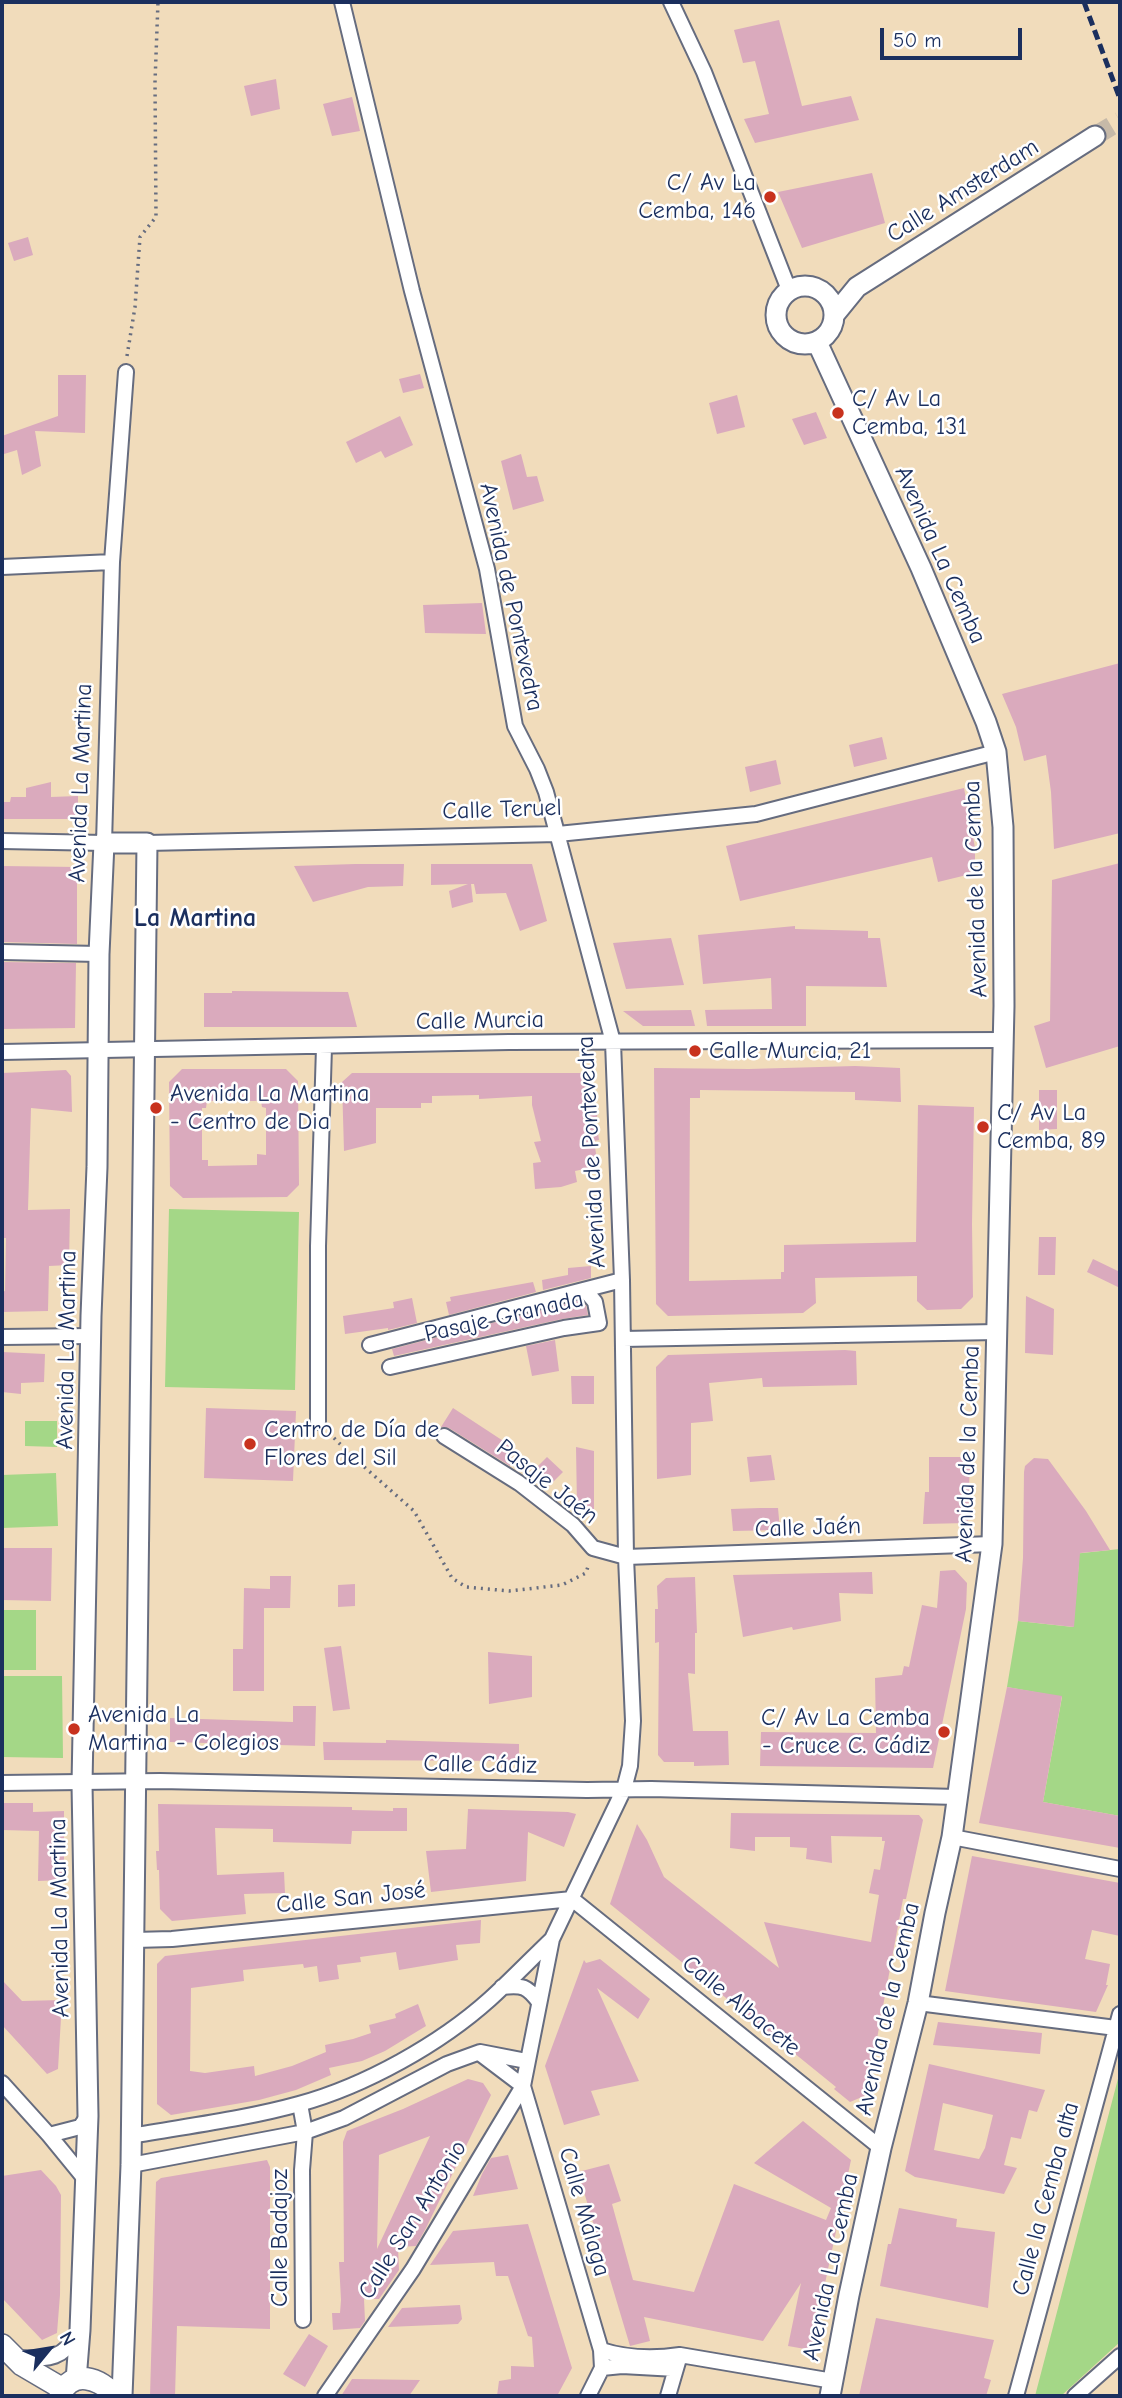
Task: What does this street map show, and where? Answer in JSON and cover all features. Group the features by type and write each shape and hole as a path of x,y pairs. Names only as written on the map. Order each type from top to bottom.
{"main road":[{"path":"8,2352 66,2388 92,2379 105,2385 116,2396"}],"street":[{"name":"Avenida de Pontevedra","path":"342,2 412,290 487,569 515,726 537,769 558,834 613,1042 622,1280 626,1557 633,1721 630,1766 624,1789 552,1939 527,2062"},
{"path":"671,2 704,72 789,289"},
{"name":"Calle Amsterdam","path":"835,314 857,288 1095,136"},
{"path":"819,289 831,300 835,314 832,327 826,336 817,342 804,345 792,342 782,334 776,322 776,308 780,298 789,289 809,285 819,289 857,288"},
{"name":"Avenida La Cemba","path":"817,342 920,568 986,722 996,752"},
{"name":"Avenida La Martina","path":"66,2388 80,2330 88,2116 82,1784 97,1167 99,954 113,562 126,372"},
{"path":"2,567 113,562"},
{"name":"Calle Teruel","path":"2,841 147,843 558,834 757,814 996,752"},
{"name":"Avenida de la Cemba","path":"881,2148 918,2003 934,1913 952,1837 992,1544 1002,1041 1003,827 996,752"},
{"path":"122,2396 131,2165 147,843"},
{"path":"2,952 99,954"},
{"name":"Calle Murcia","path":"2,1052 613,1042 1002,1041"},
{"path":"318,1422 318,1246 324,1046"},
{"path":"370,1345 622,1280"},
{"name":"Pasaje Granada","path":"390,1367 598,1322 595,1302 585,1290"},
{"path":"623,1339 997,1332"},
{"path":"2,1337 91,1336"},
{"name":"Pasaje Jaén","path":"444,1436 519,1483 573,1525 593,1548 626,1557"},
{"name":"Calle Jaén","path":"626,1557 992,1544"},
{"name":"Calle Cádiz","path":"2,1783 135,1782 624,1789 957,1797"},
{"path":"952,1837 1120,1868"},
{"name":"Calle San José","path":"134,1940 172,1939 572,1899"},
{"name":"Calle Albacete","path":"572,1899 881,2148"},
{"name":"Avenida de Pontevedra","path":"131,2136 300,2104 383,2070 433,2042 489,2000 552,1939"},
{"path":"502,1987 520,1985 530,1990 540,2003"},
{"path":"918,2003 1118,2021"},
{"name":"Calle la Cemba alta","path":"1016,2396 1118,2021"},
{"path":"131,2165 305,2132 344,2118 447,2064 480,2052 527,2062"},
{"path":"480,2052 523,2086"},
{"name":"Calle San Antonio","path":"325,2396 413,2269 523,2086 527,2062"},
{"path":"2,2083 85,2179"},
{"name":"Calle Málaga","path":"523,2086 601,2350 602,2368 588,2396"},
{"path":"300,2104 305,2132"},
{"path":"49,2135 80,2127 88,2116"},
{"name":"Calle Badajoz","path":"303,2320 305,2132"},
{"name":"Calle Badajoz","path":"282,2138 294,2144 303,2155"},
{"name":"Avenida La Cemba","path":"831,2388 881,2148"},
{"path":"8,2352 45,2359 60,2355 70,2347 80,2330"},
{"path":"601,2350 619,2356 665,2357 678,2362 831,2388"},
{"path":"1075,2396 1120,2356"},
{"path":"602,2368 678,2362"},
{"path":"667,2396 678,2362"}],"path":[{"path":"126,372 135,307 140,237 156,217 155,82 158,2"},
{"path":"318,1422 414,1511 452,1578 466,1587 509,1591 562,1585 586,1573 593,1548"}],"green space":[{"path":"169,1209 299,1212 295,1390 165,1387"},
{"path":"25,1421 57,1421 57,1447 25,1446"},
{"path":"56,1473 58,1526 2,1528 2,1475"},
{"path":"1120,1549 1120,1816 1043,1802 1062,1697 1007,1687 1018,1621 1073,1627 1079,1562 1073,1554"},
{"path":"2,1610 36,1610 36,1670 2,1670"},
{"path":"2,1676 62,1676 63,1758 2,1757"},
{"path":"1120,2071 1120,2342 1061,2396 1035,2396"}],"building":[{"path":"779,20 802,106 851,96 859,120 755,143 744,119 769,114 755,61 743,63 734,30"},
{"path":"276,79 280,109 251,116 244,86"},
{"path":"352,97 360,131 332,136 323,104"},
{"path":"872,173 885,223 802,248 778,192"},
{"path":"28,237 33,255 14,261 8,243"},
{"path":"420,374 424,388 403,393 399,379"},
{"path":"58,375 86,375 85,433 35,431 41,466 22,475 17,450 4,454 2,436 58,416"},
{"path":"737,395 745,427 717,434 709,403"},
{"path":"816,412 827,438 804,445 792,419"},
{"path":"400,416 413,445 385,458 381,451 356,463 346,442"},
{"path":"521,454 527,477 537,476 544,501 513,510 501,461"},
{"path":"482,603 486,634 425,633 423,605"},
{"path":"1120,663 1120,833 1054,849 1046,755 1024,761 1016,727 1002,694"},
{"path":"882,737 887,759 854,767 849,745"},
{"path":"776,760 781,784 750,792 745,767"},
{"path":"51,782 51,797 78,796 78,819 2,819 2,802 10,802 11,797 26,797 26,788"},
{"path":"964,788 975,848 975,873 938,882 932,857 740,901 726,846"},
{"path":"1120,863 1120,1046 1046,1068 1034,1026 1050,1021 1052,880"},
{"path":"404,864 403,886 368,887 313,902 294,866"},
{"path":"431,864 532,864 547,921 520,931 506,893 476,894 474,884 471,884 473,902 452,908 449,891 468,884 431,885"},
{"path":"2,866 77,867 77,944 2,942"},
{"path":"795,926 795,929 868,931 868,938 880,938 887,987 806,986 806,1026 707,1026 705,1010 772,1009 771,978 703,984 698,935"},
{"path":"671,938 684,985 626,989 613,943"},
{"path":"2,962 76,963 75,1028 2,1029"},
{"path":"348,992 357,1027 204,1027 204,993"},
{"path":"691,1010 695,1026 643,1026 623,1011"},
{"path":"654,1068 900,1068 901,1102 855,1100 855,1092 700,1090 700,1098 690,1098 689,1281 781,1279 781,1272 784,1272 784,1245 916,1242 918,1105 974,1107 973,1297 961,1309 927,1310 917,1301 917,1276 815,1278 816,1303 803,1313 668,1316 656,1304"},
{"path":"182,1069 286,1069 298,1081 299,1185 287,1197 183,1198 170,1186 169,1082","holes":["207,1101 261,1101 262,1107 266,1108 266,1155 257,1154 257,1165 208,1166 208,1160 202,1160 202,1108 206,1108"]},
{"path":"66,1070 71,1076 72,1112 31,1108 28,1210 70,1209 69,1265 49,1266 48,1311 2,1312 6,1238 2,1238 2,1073"},
{"path":"352,1073 592,1073 598,1113 596,1119 599,1140 594,1141 598,1166 575,1171 577,1182 561,1187 535,1189 533,1163 541,1162 534,1142 541,1141 532,1096 479,1099 479,1095 432,1096 432,1103 421,1103 421,1108 376,1108 376,1143 344,1151 342,1082"},
{"path":"1039,1090 1057,1090 1057,1129 1039,1130"},
{"path":"1039,1237 1056,1237 1055,1275 1038,1275"},
{"path":"1093,1259 1120,1272 1120,1288 1087,1272"},
{"path":"591,1266 591,1278 543,1290 542,1280 568,1275 568,1268"},
{"path":"533,1282 536,1292 449,1315 446,1302 451,1301 450,1297"},
{"path":"1026,1296 1054,1309 1053,1355 1025,1353"},
{"path":"412,1298 417,1323 388,1330 345,1334 343,1316 394,1308 393,1302"},
{"path":"581,1300 588,1315 394,1356 392,1349"},
{"path":"555,1340 559,1371 532,1376 526,1346"},
{"path":"856,1351 857,1385 763,1387 762,1378 709,1383 713,1421 691,1423 691,1475 657,1479 656,1367 668,1355"},
{"path":"2,1352 45,1354 44,1382 21,1383 21,1394 2,1392"},
{"path":"571,1376 594,1376 594,1404 572,1404"},
{"name":"Centro de Día de Flores del Sil","path":"206,1408 296,1411 293,1481 204,1478"},
{"path":"453,1408 514,1448 510,1466 449,1428 441,1427"},
{"path":"576,1447 594,1451 594,1516 577,1506"},
{"path":"771,1455 775,1480 750,1482 747,1457"},
{"path":"547,1457 563,1472 546,1489 530,1474"},
{"path":"929,1457 970,1457 968,1523 923,1524 925,1492 929,1492"},
{"path":"1034,1458 1048,1459 1086,1511 1110,1550 1080,1553 1074,1627 1018,1621 1023,1558 1024,1472 1025,1466"},
{"path":"778,1508 780,1530 733,1531 731,1509"},
{"path":"2,1548 52,1548 51,1601 2,1600"},
{"path":"955,1570 967,1583 966,1609 933,1768 760,1766 761,1732 876,1733 875,1678 902,1675 904,1666 909,1667 922,1605 937,1608 940,1571"},
{"path":"872,1572 873,1594 839,1593 841,1621 743,1637 733,1575"},
{"path":"270,1576 291,1576 290,1608 264,1608 264,1691 233,1691 233,1649 243,1649 244,1588 270,1589"},
{"path":"695,1577 695,1674 688,1673 693,1731 728,1731 729,1765 694,1766 694,1762 664,1762 658,1755 659,1642 655,1643 657,1586 666,1578"},
{"path":"355,1584 355,1606 338,1607 338,1585"},
{"path":"341,1646 350,1709 333,1711 324,1648"},
{"path":"488,1652 532,1656 532,1697 489,1704"},
{"path":"1007,1687 1062,1696 1043,1802 1120,1816 1120,1848 979,1823"},
{"path":"293,1706 316,1706 315,1746 170,1742 170,1718 293,1722"},
{"path":"386,1740 519,1744 519,1761 324,1760 323,1742 386,1743"},
{"path":"2,1803 33,1803 33,1812 64,1811 64,1880 38,1881 39,1831 2,1830"},
{"path":"158,1804 352,1807 352,1810 393,1811 393,1808 407,1808 407,1831 352,1831 351,1844 273,1842 273,1829 215,1828 217,1875 284,1872 285,1893 244,1894 246,1914 172,1921 160,1909 156,1851 159,1851"},
{"path":"468,1809 576,1814 564,1847 528,1832 526,1881 431,1892 426,1851 466,1849"},
{"path":"731,1813 919,1815 923,1820 906,1899 903,1899 869,2094 850,2102 834,2089 836,2087 610,1904 637,1824 664,1877 779,1968 764,1922 871,1942 879,1895 869,1893 874,1869 880,1870 885,1841 882,1841 882,1837 831,1836 832,1863 806,1859 807,1848 790,1847 790,1837 755,1837 755,1851 730,1848"},
{"path":"972,1856 1120,1883 1120,1936 1092,1930 1085,1959 1110,1964 1108,1985 1096,2012 945,1991"},
{"path":"481,1920 480,1943 456,1945 458,1960 399,1970 396,1952 360,1957 361,1962 337,1965 339,1979 319,1982 317,1966 304,1968 303,1964 243,1970 244,1981 191,1988 190,2071 205,2073 254,2066 255,2076 292,2066 326,2052 325,2045 371,2033 369,2025 396,2018 395,2014 418,2004 426,2026 385,2051 362,2061 329,2068 331,2075 296,2090 259,2100 171,2115 157,2104 157,1964 165,1956"},
{"path":"600,1959 650,1999 638,2019 597,1988 639,2081 591,2091 600,2115 564,2125 545,2066 584,1960 586,1963"},
{"path":"2,1980 22,2001 62,2000 58,2069 47,2074 2,2025"},
{"path":"938,2022 1042,2033 1040,2054 933,2045"},
{"path":"929,2064 1045,2090 1037,2112 1029,2110 1021,2139 1011,2137 1004,2165 1017,2168 1004,2194 915,2177 905,2171","holes":["943,2103 993,2115 985,2148 979,2159 934,2150"]},
{"path":"468,2079 483,2083 491,2095 416,2246 398,2247 399,2270 379,2299 364,2299 365,2321 360,2328 333,2330 332,2313 340,2313 339,2262 344,2262 343,2142 347,2131","holes":["430,2136 377,2249 379,2155"]},
{"path":"803,2121 851,2160 811,2350 788,2346 801,2283 763,2341 644,2317 650,2341 630,2346 578,2172 609,2164 621,2201 612,2204 633,2280 694,2292 734,2184 826,2220 831,2208 754,2163"},
{"path":"508,2155 518,2189 473,2196 491,2158"},
{"path":"267,2160 270,2167 270,2329 177,2326 175,2396 150,2396 156,2182 161,2178"},
{"path":"41,2170 61,2195 57,2333 42,2340 2,2298 2,2176"},
{"path":"899,2208 957,2219 956,2227 995,2232 988,2308 880,2286 888,2244 891,2244"},
{"path":"528,2224 572,2368 557,2396 497,2396 499,2381 511,2379 511,2366 534,2367 532,2337 528,2336 508,2276 496,2276 494,2262 430,2265 453,2231"},
{"path":"460,2305 462,2319 458,2324 388,2327 402,2308"},
{"path":"876,2318 994,2340 984,2378 991,2380 986,2396 859,2396"},
{"path":"309,2334 328,2346 305,2387 283,2374"},
{"path":"352,2379 420,2380 409,2396 341,2396"}],"tunnel":[{"path":"1095,136 1120,121"}],"railway":[{"path":"1084,2 1120,99"}],"place":[{"name":"C/ Av La Cemba, 146","path":"770,197"},
{"name":"C/ Av La Cemba, 131","path":"838,413"},
{"name":"Calle Murcia, 21","path":"695,1051"},
{"name":"Avenida La Martina - Centro de Dia","path":"156,1108"},
{"name":"C/ Av La Cemba, 89","path":"983,1127"},
{"name":"Centro de Día de Flores del Sil","path":"250,1444"},
{"name":"Avenida La Martina - Colegios","path":"74,1729"},
{"name":"C/ Av La Cemba - Cruce C. Cádiz","path":"944,1732"}],"district":[{"name":"La Martina","path":"195,919"}]}
